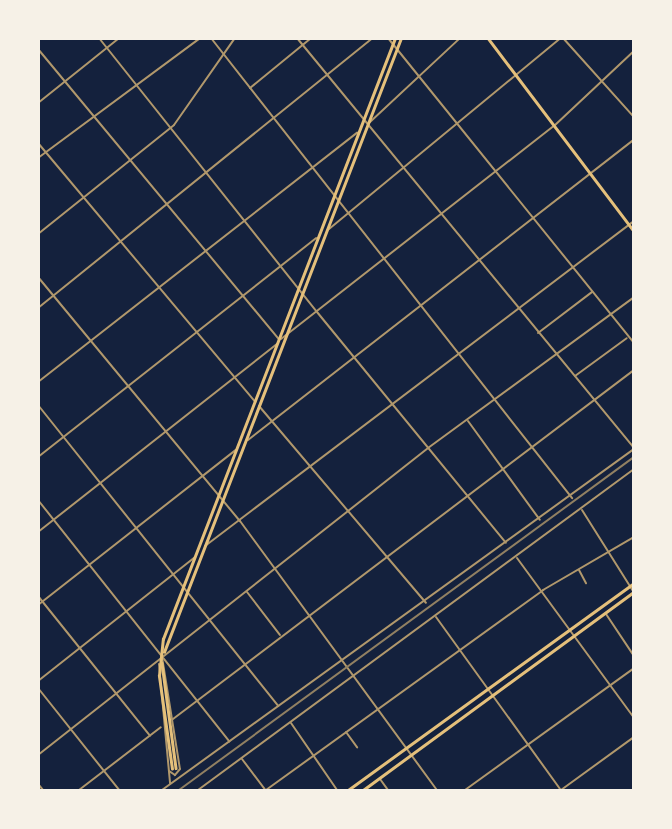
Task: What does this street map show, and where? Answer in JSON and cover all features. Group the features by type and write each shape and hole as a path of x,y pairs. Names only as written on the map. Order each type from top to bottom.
{"main road":[{"path":"174,769 162,656 218,493 395,38"},
{"path":"162,656 188,596 222,498 401,38"},
{"path":"488,38 634,231"},
{"path":"348,790 572,631 632,584"},
{"path":"363,790 494,697 634,592"}],"street":[{"path":"99,38 316,312 507,544"},
{"path":"38,103 119,38"},
{"path":"38,158 133,83 200,38"},
{"path":"211,38 387,258 572,498"},
{"path":"38,233 170,128 235,38"},
{"path":"162,790 541,521 634,449 297,38"},
{"path":"250,88 311,38"},
{"path":"38,308 275,121 373,38"},
{"path":"388,38 634,343"},
{"path":"38,382 368,125 460,38"},
{"path":"38,457 405,170 518,79 562,38 634,117"},
{"path":"38,49 279,341"},
{"path":"38,532 554,126 634,51"},
{"path":"244,443 592,176 634,140"},
{"path":"38,143 426,603"},
{"path":"205,546 634,221"},
{"path":"38,277 240,521 437,790"},
{"path":"538,333 592,292"},
{"path":"38,755 428,448 634,297"},
{"path":"574,376 628,336"},
{"path":"173,719 465,494 634,370"},
{"path":"38,405 278,707"},
{"path":"467,420 541,521"},
{"path":"38,605 236,450"},
{"path":"198,790 634,469"},
{"path":"38,500 230,742"},
{"path":"581,509 611,549 634,592"},
{"path":"241,758 265,790 543,590 634,537"},
{"path":"38,681 195,557"},
{"path":"516,557 543,590 634,718"},
{"path":"578,569 586,583"},
{"path":"246,591 281,636"},
{"path":"38,596 150,736"},
{"path":"606,614 634,656"},
{"path":"435,616 561,790 634,737"},
{"path":"162,656 173,719 174,769 170,784"},
{"path":"162,656 156,676 163,726 174,769"},
{"path":"465,790 634,668"},
{"path":"38,688 118,790"},
{"path":"290,722 337,790"},
{"path":"79,790 163,726"},
{"path":"346,732 357,747"},
{"path":"174,769 187,772"},
{"path":"379,778 388,790"},
{"path":"38,784 43,790"}],"railway":[{"path":"179,790 634,457"}]}
